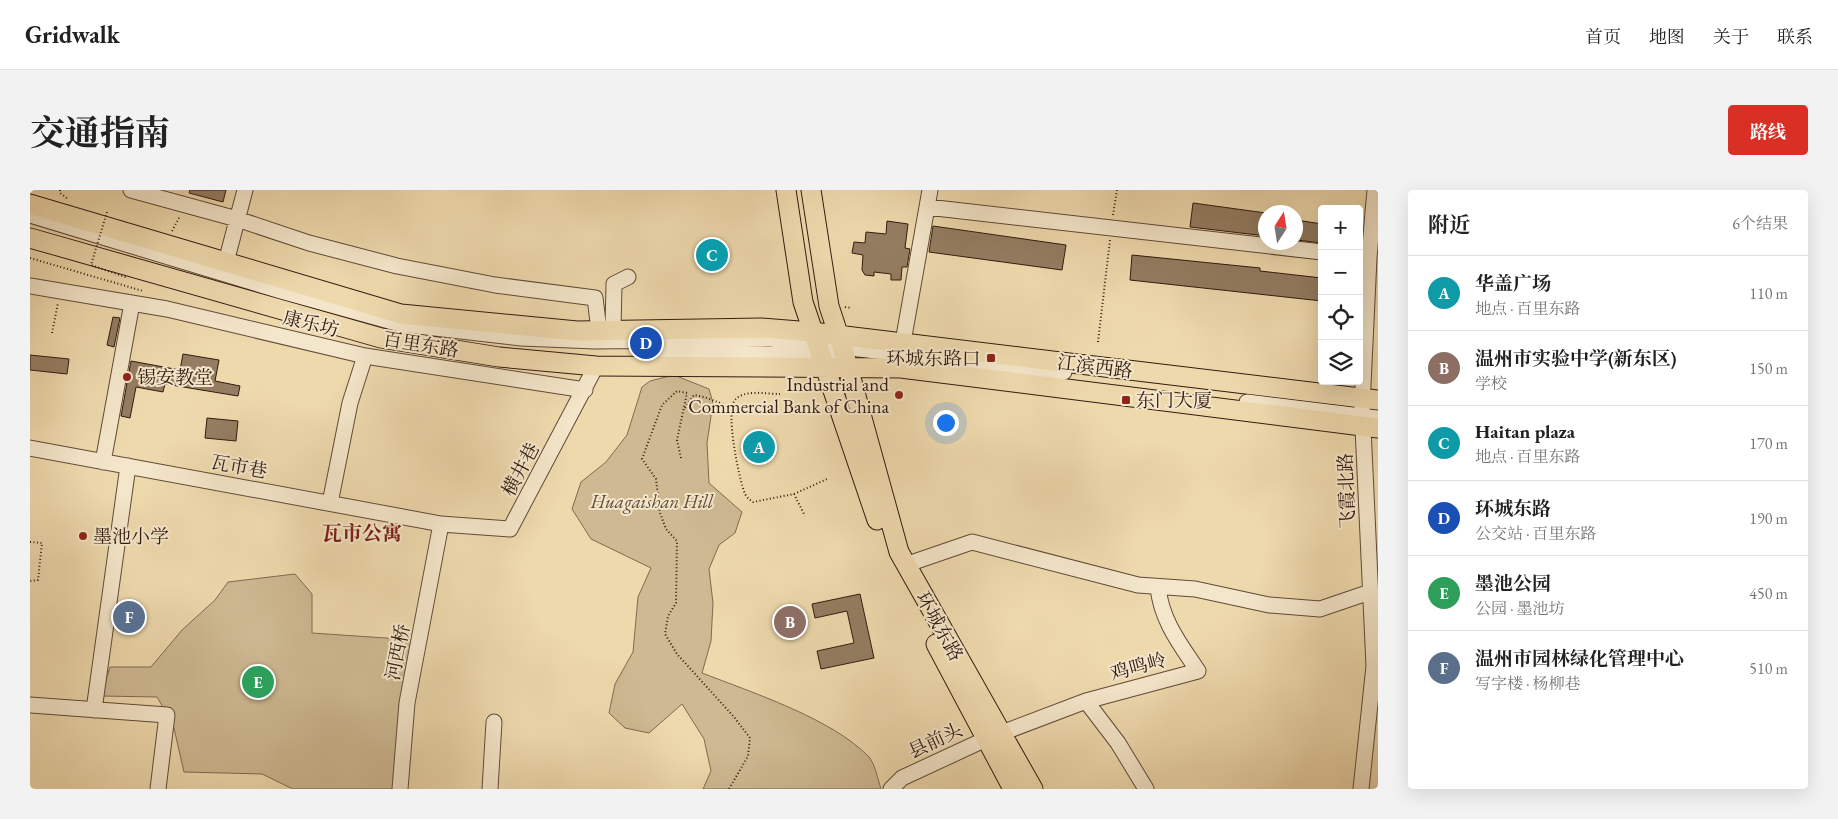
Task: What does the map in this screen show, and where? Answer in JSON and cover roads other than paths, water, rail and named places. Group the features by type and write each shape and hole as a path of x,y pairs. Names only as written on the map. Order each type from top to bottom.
{"main road":[{"name":"环城东路","path":"786,190 804,302 891,560 993,736 1033,789"},
{"name":"环城东路","path":"811,190 829,306 844,352 899,552 993,736 1013,789"},
{"name":"百里东路","path":"30,204 402,314 577,331 761,328 819,350"},
{"name":"百里东路","path":"30,238 381,338 499,357 596,366 819,350"},
{"name":"江滨西路","path":"819,350 844,352 903,342 1370,413"},
{"name":"江滨西路","path":"819,350 844,352 901,368 1370,413"}],"street":[{"path":"131,190 237,219 309,243 397,266 495,285 595,298 606,330"},
{"path":"226,262 245,190"},
{"path":"903,342 930,190"},
{"name":"飞霞北路","path":"1361,789 1376,666 1370,592 1373,566 1369,258 1375,190"},
{"path":"927,207 1318,252"},
{"path":"30,215 282,291 400,324 521,338 595,341 770,339 819,350"},
{"path":"30,225 391,331 525,349 761,353 819,350"},
{"path":"606,330 614,284 628,276"},
{"name":"康乐坊","path":"30,286 167,308 365,356 585,390"},
{"path":"103,462 132,303"},
{"path":"330,503 350,402 365,356"},
{"name":"横井巷","path":"441,524 510,530 596,366"},
{"name":"瓦市巷","path":"30,448 441,524"},
{"path":"94,710 128,466"},
{"name":"河西桥","path":"400,789 407,703 441,524"},
{"path":"906,565 972,542 1138,585 1195,589 1269,605 1320,609 1370,592"},
{"name":"鸡鸣岭","path":"993,736 1086,701 1198,670 1175,636 1161,609 1158,586"},
{"path":"1086,701 1118,743 1146,789"},
{"path":"30,705 167,715 158,789"},
{"path":"490,789 494,722"},
{"name":"县前头","path":"891,789 902,778 993,736"}],"place":[{"name":"Haitan plaza","path":"712,255"},
{"name":"环城东路","path":"646,343"},
{"name":"环城东路口","path":"991,358"},
{"name":"锡安教堂","path":"127,377"},
{"name":"Industrial and Commercial Bank of China","path":"899,395"},
{"name":"东门大厦","path":"1126,400"},
{"name":"华盖广场","path":"759,447"},
{"name":"墨池小学","path":"83,536"},
{"name":"温州市园林绿化管理中心","path":"129,617"},
{"name":"温州市实验中学(新东区)","path":"790,622"},
{"name":"墨池公园","path":"258,682"}],"district":[{"name":"瓦市公寓","path":"362,533"}],"park label":[{"name":"Huagaishan Hill","path":"652,501"}]}
